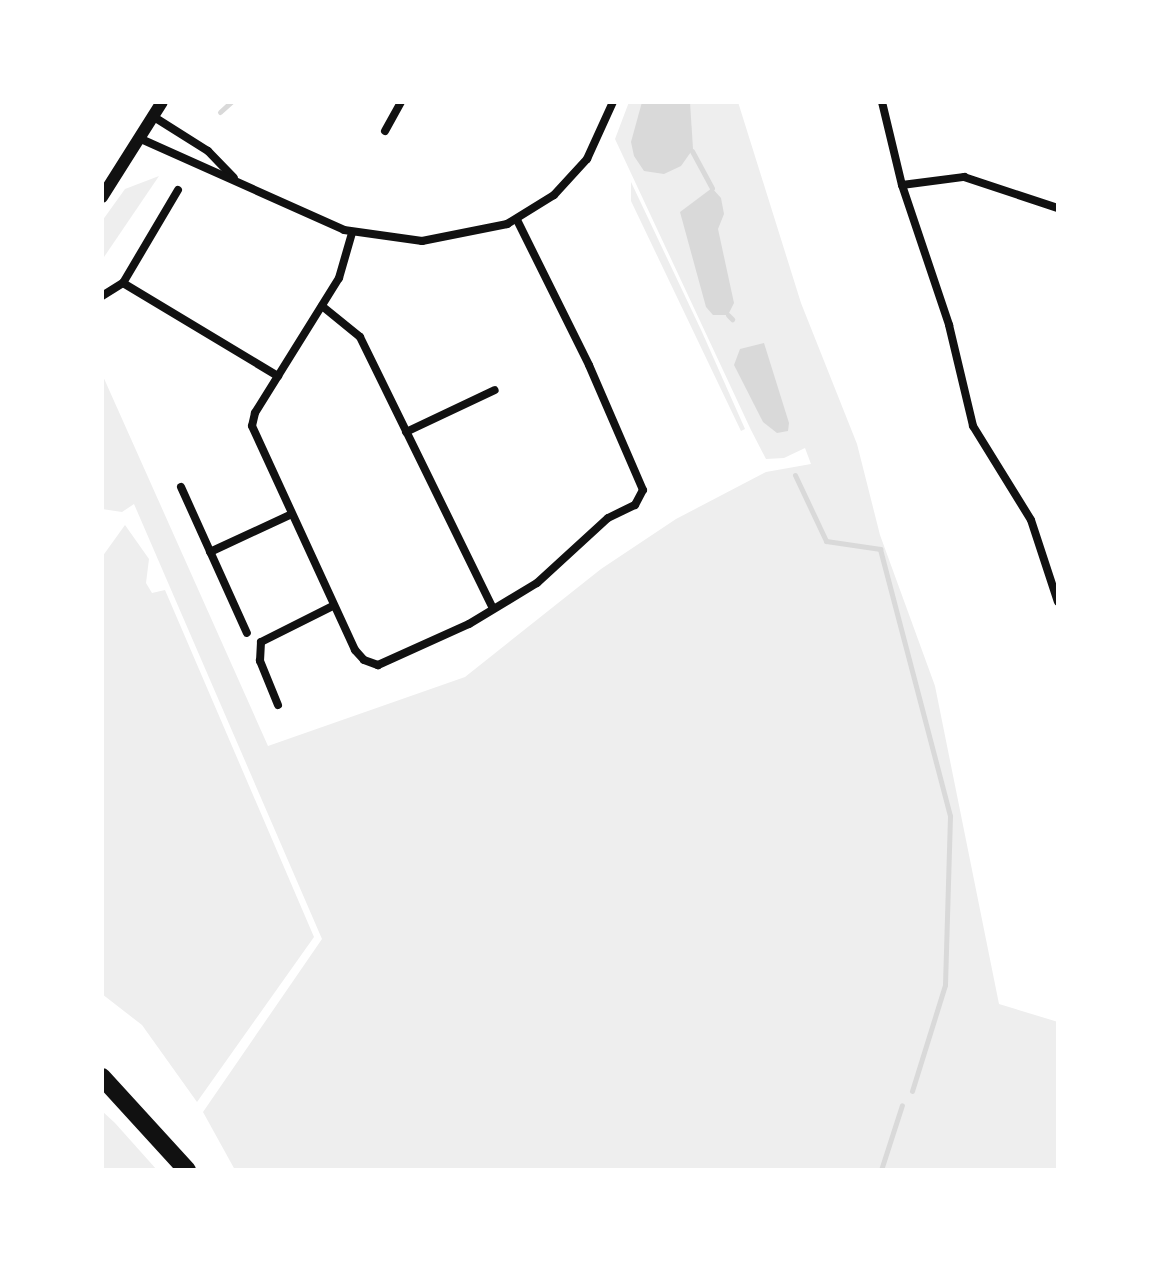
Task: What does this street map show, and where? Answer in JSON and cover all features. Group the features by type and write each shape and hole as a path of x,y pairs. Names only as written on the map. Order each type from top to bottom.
{"highway":[{"path":"102,1077 187,1170"}],"street":[{"path":"102,197 162,102"},
{"path":"385,131 401,102"},
{"path":"141,139 352,233 422,241 471,234 517,220 575,174 596,145 613,102"},
{"path":"882,102 902,185 949,325 973,426 1031,520 1058,602"},
{"path":"154,117 208,151 237,182"},
{"path":"902,185 964,177 1058,208"},
{"path":"102,296 123,283 178,190"},
{"path":"352,233 339,278 278,376 252,426 333,606 359,656 371,665 393,660 537,583 608,518 635,505 643,490 601,389 517,220"},
{"path":"123,283 278,376"},
{"path":"322,306 360,337 493,608"},
{"path":"406,432 495,390"},
{"path":"181,487 247,633"},
{"path":"210,552 292,514"},
{"path":"278,705 260,661 261,642 333,606"}],"shaded area":[{"path":"629,102 738,102 801,303 857,444 880,535 935,686 999,1004 1058,1022 1058,1170 235,1170 203,1112 322,939 134,504 122,512 102,509 102,374 268,746 465,677 601,569 676,519 766,472 811,464 805,448 784,458 766,459 751,430 615,139"},
{"path":"642,102 690,102 693,149 681,166 664,174 644,171 634,156 631,142"},
{"path":"159,176 102,260 102,221 125,189"},
{"path":"631,182 745,429 741,431 631,201"},
{"path":"712,188 721,198 724,214 718,229 734,303 728,315 713,315 706,307 680,212"},
{"path":"764,343 789,423 788,431 777,433 763,422 734,365 740,349"},
{"path":"125,525 149,559 146,583 152,593 165,590 314,937 197,1102 142,1025 102,994 102,557"},
{"path":"102,1111 115,1123 157,1170 102,1170"}],"waterway":[{"path":"220,112 231,102"},
{"path":"692,151 712,188"},
{"path":"728,315 732,319"},
{"path":"795,475 826,541 880,549 950,816 945,985 912,1091"},
{"path":"881,1170 902,1105"}]}
